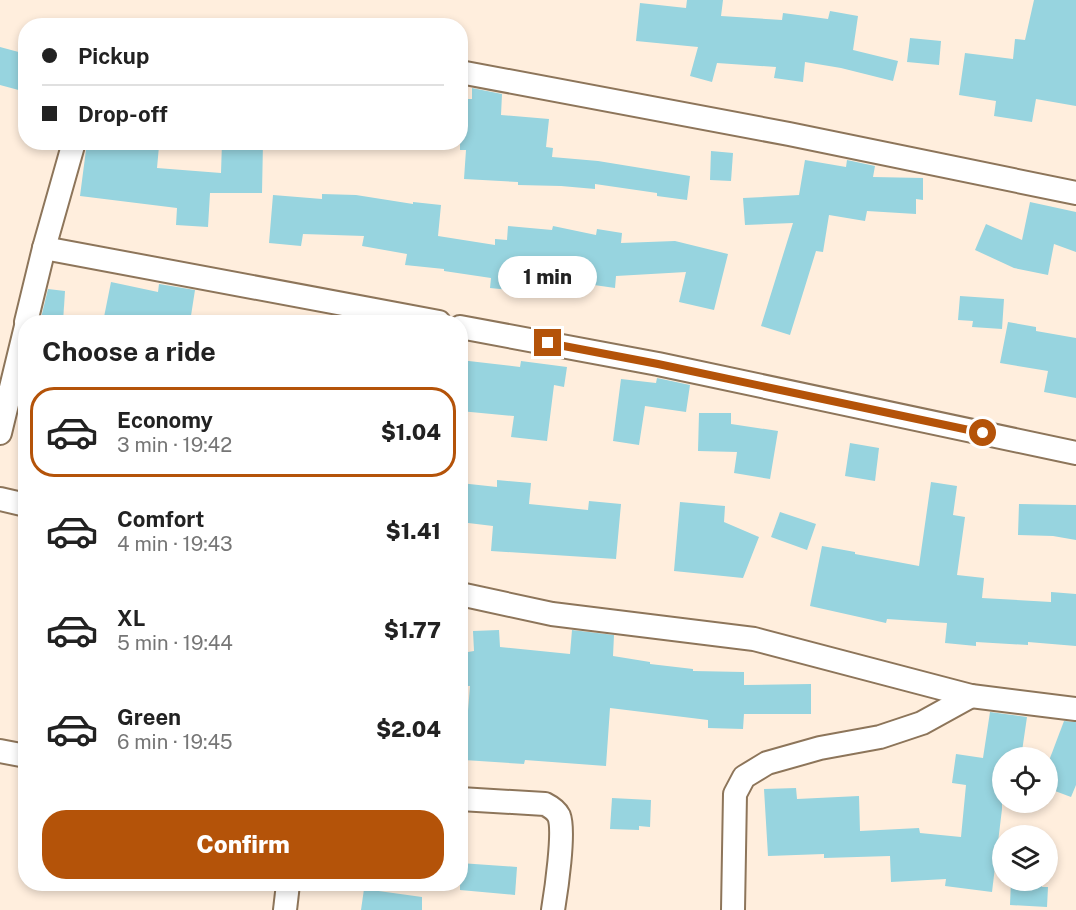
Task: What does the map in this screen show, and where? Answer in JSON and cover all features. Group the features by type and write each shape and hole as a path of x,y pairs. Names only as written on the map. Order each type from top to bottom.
{"street":[{"path":"468,74 789,134 1076,193"},
{"path":"28,315 44,248 72,150"},
{"path":"44,248 402,315"},
{"path":"468,328 658,364 1076,453"},
{"path":"0,433 18,358"},
{"path":"0,499 18,503"},
{"path":"468,596 552,614 754,639 971,696 1076,709"},
{"path":"733,910 735,794 744,777 767,763 820,748 880,737 922,723 971,696"},
{"path":"0,751 18,754"},
{"path":"468,800 545,804 555,809 560,818 559,871 553,910"},
{"path":"285,910 287,891"}],"building":[{"path":"687,0 723,0 721,16 782,20 783,13 828,19 830,11 858,16 853,50 898,61 893,81 805,62 803,82 774,78 776,67 717,63 712,82 690,76 698,47 636,41 640,3 686,8"},
{"path":"1034,0 1076,0 1076,106 1036,99 1032,122 994,116 996,101 959,95 965,53 1013,59 1015,39 1025,40"},
{"path":"910,38 941,41 939,65 907,62"},
{"path":"0,47 18,52 18,90 0,85"},
{"path":"472,88 502,94 501,115 549,119 546,147 553,148 552,157 598,161 690,176 687,200 595,184 595,189 518,185 518,182 464,179 466,150 468,150 468,99 472,99"},
{"path":"86,150 159,150 157,168 221,173 222,150 263,150 262,193 210,193 208,227 176,225 177,208 80,196"},
{"path":"711,151 733,153 731,181 710,180"},
{"path":"805,160 846,167 847,160 875,166 873,177 923,178 923,200 916,199 916,214 867,211 865,221 829,215 823,252 816,251 790,335 761,326 793,223 745,225 743,198 799,195"},
{"path":"322,194 356,195 413,204 413,202 441,205 438,236 495,245 495,239 507,240 508,226 552,230 553,226 596,235 597,229 622,233 621,243 675,241 728,254 714,310 679,302 686,272 616,276 615,288 573,282 572,286 529,278 528,292 490,288 491,278 444,271 444,269 405,265 407,254 362,246 364,236 303,234 301,246 269,243 273,195 322,199"},
{"path":"1030,202 1076,212 1076,252 1054,244 1048,275 1014,268 975,250 986,224 1022,240"},
{"path":"111,282 158,292 159,284 195,290 191,315 104,315"},
{"path":"48,289 65,291 63,315 42,315"},
{"path":"960,296 1004,299 1002,329 972,327 973,321 958,320"},
{"path":"1008,322 1036,327 1036,331 1076,338 1076,398 1044,392 1048,371 1000,363"},
{"path":"468,361 520,367 521,361 567,367 564,387 554,385 547,441 511,437 514,416 468,412"},
{"path":"657,378 690,385 686,412 645,406 639,445 613,441 621,379 656,383"},
{"path":"699,413 731,413 731,424 778,431 770,479 734,473 737,452 698,451"},
{"path":"850,443 879,448 875,481 845,476"},
{"path":"497,480 531,483 529,504 588,510 589,501 621,504 616,559 491,551 493,526 468,523 468,484 497,487"},
{"path":"931,482 957,486 953,515 965,517 957,575 984,578 982,598 1051,602 1051,592 1076,594 1076,646 1028,642 1028,645 976,642 976,646 945,643 947,623 887,619 886,623 810,606 822,546 919,566"},
{"path":"680,502 725,506 724,522 759,537 743,578 674,571"},
{"path":"1019,504 1076,505 1076,540 1053,536 1018,535"},
{"path":"780,512 816,524 807,550 771,537"},
{"path":"499,630 500,647 570,654 572,630 614,635 613,656 650,662 650,664 693,669 693,671 744,672 744,685 811,684 811,714 744,714 743,729 708,728 708,720 610,708 606,766 525,760 524,764 468,760 470,686 468,686 468,652 474,651 473,631"},
{"path":"990,712 1027,717 1023,747 992,747 992,813 1002,813 1000,825 992,825 992,892 945,886 946,879 891,882 890,856 824,858 824,854 768,856 764,789 796,788 797,799 859,796 860,831 919,828 920,833 961,837 966,785 952,783 956,754 983,758"},
{"path":"1064,721 1076,722 1076,785 1071,797 1058,792 1058,747 1054,747"},
{"path":"612,798 651,800 650,827 639,826 639,830 610,829"},
{"path":"468,864 517,867 515,895 468,891"},
{"path":"364,891 422,897 422,910 361,910"},
{"path":"1011,891 1048,891 1047,907 1010,905"}],"route":[{"path":"548,343 983,433"}]}
